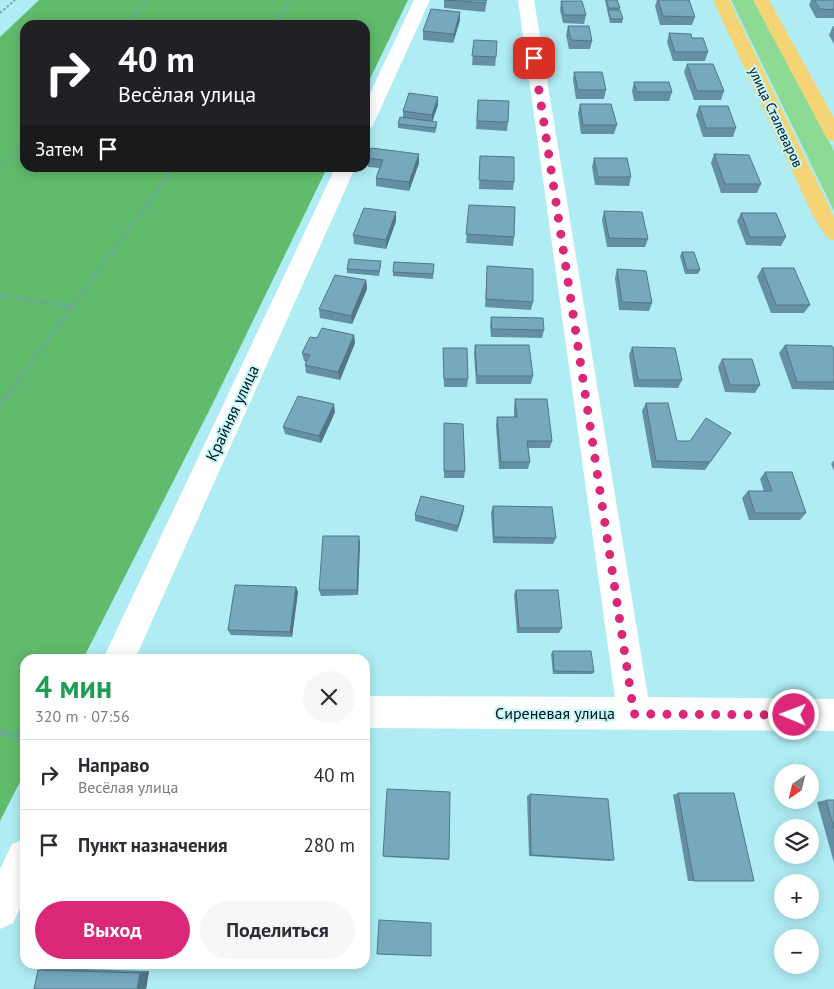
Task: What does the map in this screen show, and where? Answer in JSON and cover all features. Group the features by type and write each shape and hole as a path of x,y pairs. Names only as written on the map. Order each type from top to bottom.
{"main road":[{"name":"улица Сталеваров","path":"721,0 822,214 834,233"},
{"path":"761,0 834,135"}],"street":[{"path":"370,112 422,0"},
{"path":"526,0 634,714"},
{"name":"Крайняя улица","path":"121,654 343,172"},
{"name":"Сиреневая улица","path":"370,712 834,715"},
{"path":"0,910 20,868"}],"path":[{"path":"0,14 15,0"},
{"path":"130,20 147,0"},
{"path":"277,20 291,0"},
{"path":"0,167 20,146"},
{"path":"0,406 71,306 171,172"},
{"path":"0,296 71,306"},
{"path":"0,731 4,735 20,736"}],"green space":[{"path":"39,0 408,0 370,79 370,20 20,20 20,172 325,172 214,401 86,654 20,654 20,782 0,821 0,37"},
{"path":"731,0 755,0 834,151 834,211"}],"building":[{"path":"445,0 486,0 485,3"},
{"path":"606,0 617,0 620,8 609,8"},
{"path":"658,0 689,0 695,17 663,16"},
{"path":"814,0 834,0 834,10 820,9"},
{"path":"561,1 582,1 586,15 564,15"},
{"path":"431,9 460,12 454,34 423,31"},
{"path":"608,10 620,10 623,19 611,19"},
{"path":"568,26 589,26 592,41 571,40"},
{"path":"669,33 691,34 692,38 703,38 708,52 675,52"},
{"path":"474,40 497,41 496,57 472,56"},
{"path":"687,64 713,64 724,91 697,91"},
{"path":"574,72 602,72 606,90 578,90"},
{"path":"634,82 669,82 672,92 637,92"},
{"path":"409,93 438,97 432,115 403,111"},
{"path":"478,100 509,101 508,122 477,121"},
{"path":"580,104 611,104 617,125 583,125"},
{"path":"699,106 728,106 736,128 706,128"},
{"path":"400,117 437,122 435,128 398,124"},
{"path":"371,148 419,154 409,182 376,178 383,160 370,158"},
{"path":"714,154 749,155 761,184 725,184"},
{"path":"480,156 514,157 514,182 479,180"},
{"path":"594,158 627,158 631,177 598,177"},
{"path":"469,205 515,207 514,237 466,234"},
{"path":"364,208 396,212 386,240 353,235"},
{"path":"604,211 642,212 648,239 609,238"},
{"path":"741,213 776,213 786,237 750,237"},
{"path":"682,252 694,252 700,270 687,270"},
{"path":"349,259 381,261 379,271 347,269"},
{"path":"394,262 434,264 433,274 393,272"},
{"path":"487,266 533,269 533,302 486,299"},
{"path":"762,268 794,268 810,305 776,305"},
{"path":"617,269 646,271 652,303 622,302"},
{"path":"335,275 366,280 351,316 319,309"},
{"path":"491,317 543,318 544,330 492,329"},
{"path":"322,328 354,335 338,372 305,365 310,355 302,353 310,337 317,338"},
{"path":"475,345 529,345 533,376 477,376"},
{"path":"785,345 832,346 834,350 834,382 797,382"},
{"path":"632,347 675,348 682,380 638,380"},
{"path":"443,348 467,348 468,379 444,379"},
{"path":"722,359 752,359 760,385 730,385"},
{"path":"298,396 334,404 319,436 283,427"},
{"path":"515,399 547,399 552,441 527,441 530,462 501,462 497,417 517,417"},
{"path":"646,403 668,403 677,441 690,441 706,418 731,433 710,462 656,461"},
{"path":"444,423 463,424 465,471 444,471"},
{"path":"765,472 792,472 806,513 755,513 748,491 772,491"},
{"path":"421,496 464,506 458,526 415,515"},
{"path":"493,506 552,507 556,538 494,537"},
{"path":"323,536 359,536 357,590 319,590"},
{"path":"235,585 296,587 290,632 228,630"},
{"path":"516,590 558,590 562,628 519,628"},
{"path":"553,651 591,651 594,672 554,671"},
{"path":"387,789 450,792 449,859 383,856"},
{"path":"678,793 734,793 754,881 694,881"},
{"path":"530,794 608,799 614,860 531,855"},
{"path":"826,800 834,800 834,829"},
{"path":"379,920 431,923 431,956 377,954"},
{"path":"38,970 140,973 137,989 34,989"}],"route":[{"path":"534,58 634,714 794,715"}]}
